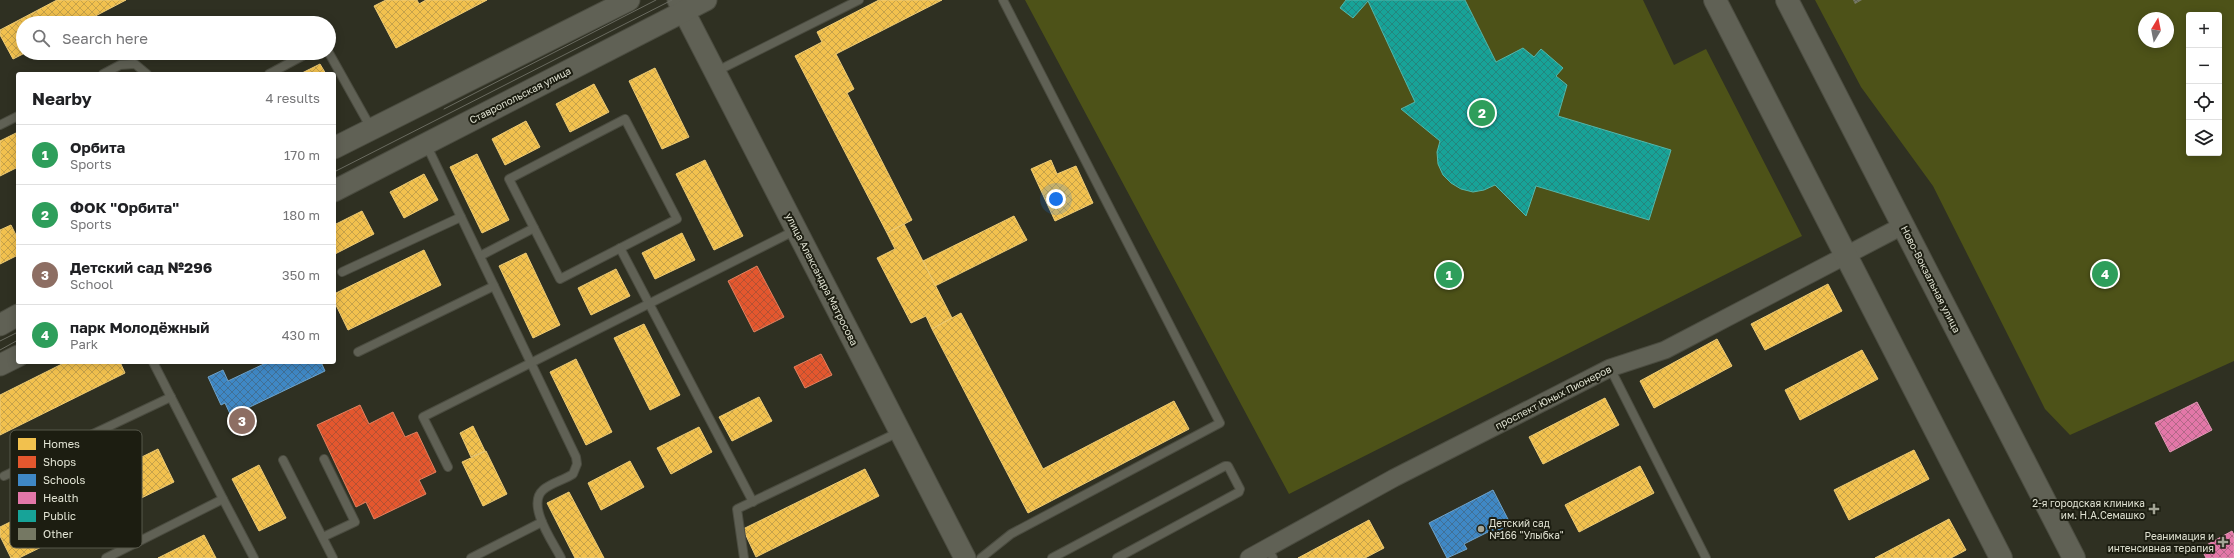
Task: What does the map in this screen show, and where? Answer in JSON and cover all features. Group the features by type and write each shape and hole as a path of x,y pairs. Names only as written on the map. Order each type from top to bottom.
{"main road":[{"path":"1715,0 2001,558"},
{"name":"Ново-Вокзальная улица","path":"1787,0 2074,558"}],"street":[{"path":"336,147 371,128 629,0"},
{"name":"Ставропольская улица","path":"336,190 681,6 706,0"},
{"name":"улица Александра Матросова","path":"681,6 965,558"},
{"name":"проспект Юных Пионеров","path":"1249,558 1271,553 1394,478 1610,368 1665,350 1904,225"},
{"path":"0,325 16,316"},
{"path":"0,365 16,357"}],"lane":[{"path":"715,72 859,0"},
{"path":"981,558 1011,534 1220,423 1003,0"},
{"path":"273,72 295,60"},
{"path":"333,60 371,128"},
{"path":"107,72 120,65 135,64 145,72"},
{"path":"0,125 16,117"},
{"path":"625,119 676,219 560,279 534,228 509,179 625,119"},
{"path":"425,143 576,457 577,464 574,474 543,490 538,497 537,507 542,522 562,558"},
{"path":"342,272 461,217"},
{"path":"480,256 534,228"},
{"path":"448,467 423,417 797,230"},
{"path":"620,248 752,502"},
{"path":"358,352 494,286"},
{"path":"154,364 254,558"},
{"path":"1610,368 1706,558"},
{"path":"101,430 171,397"},
{"path":"744,558 738,509 900,431"},
{"path":"323,537 355,522 324,459"},
{"path":"283,460 334,558"},
{"path":"1052,558 1225,466 1228,466 1240,489 1239,492 1117,558"},
{"path":"4,476 10,473"},
{"path":"142,540 223,499"},
{"path":"472,558 542,522"},
{"path":"106,558 126,548"}],"green space":[{"path":"1025,0 1643,0 1674,65 1706,49 1802,236 1289,494"},
{"path":"1815,0 2234,0 2234,361 2070,435 2045,409 1933,186 1861,87"}],"building: Homes":[{"path":"57,0 126,0 95,16 27,16"},
{"path":"386,0 417,0 419,4 426,0 487,0 396,48 374,6"},
{"path":"879,0 942,0 836,54 854,89 847,93 912,220 887,233 795,56 822,42 817,32"},
{"path":"16,22 16,58 13,59 0,35 0,30"},
{"path":"320,64 325,72 304,72"},
{"path":"655,68 689,137 662,149 629,81"},
{"path":"594,84 609,112 570,132 556,104"},
{"path":"526,121 540,147 505,165 492,139"},
{"path":"16,133 16,168 0,176 0,141"},
{"path":"477,154 509,220 482,233 450,167"},
{"path":"705,160 743,236 714,250 676,174"},
{"path":"1051,160 1057,174 1076,166 1093,203 1055,221 1031,169"},
{"path":"424,174 438,200 404,218 390,192"},
{"path":"362,211 374,234 336,253 336,224"},
{"path":"1014,216 1027,240 935,286 923,261"},
{"path":"904,224 952,318 932,329 926,316 911,323 877,258 895,249 887,233"},
{"path":"11,225 16,235 16,256 0,264 0,230"},
{"path":"682,233 695,260 655,279 642,253"},
{"path":"424,250 441,285 348,330 336,305 336,293"},
{"path":"526,253 560,325 533,338 499,266"},
{"path":"616,269 630,296 591,315 578,288"},
{"path":"1828,284 1842,311 1765,350 1751,324"},
{"path":"961,313 1043,469 1174,401 1189,429 1028,513 932,329"},
{"path":"644,324 680,395 650,410 614,338"},
{"path":"1717,339 1732,366 1654,408 1640,381"},
{"path":"1862,350 1878,379 1800,420 1785,390"},
{"path":"576,359 612,432 586,445 550,372"},
{"path":"62,364 121,364 125,373 0,435 0,395"},
{"path":"759,397 772,421 732,441 719,417"},
{"path":"1605,398 1619,425 1543,464 1529,437"},
{"path":"473,426 485,451 471,457 460,433"},
{"path":"699,427 712,452 671,474 657,448"},
{"path":"158,449 174,482 142,498 142,457"},
{"path":"1914,450 1929,479 1849,520 1834,490"},
{"path":"486,451 507,494 483,506 462,462"},
{"path":"630,461 644,487 601,510 588,483"},
{"path":"259,465 286,518 259,531 232,479"},
{"path":"1640,466 1654,493 1579,532 1565,505"},
{"path":"865,469 879,496 756,557 743,529"},
{"path":"569,492 604,558 575,558 547,503"},
{"path":"1949,519 1966,550 1951,558 1875,558"},
{"path":"1369,520 1384,548 1365,558 1298,558"},
{"path":"10,522 10,548 39,548 19,558 11,558 0,536 0,527"},
{"path":"204,535 216,558 158,558"}],"building: Shops":[{"path":"757,266 784,317 754,332 728,281"},
{"path":"821,354 832,375 805,388 794,367"},
{"path":"360,405 369,424 393,412 405,437 417,432 436,472 419,480 426,494 374,519 366,502 356,507 317,425"}],"building: Schools":[{"path":"264,364 322,364 325,371 231,416 225,403 221,405 208,377 223,370 228,381"},
{"path":"1493,490 1511,525 1494,534 1492,530 1464,544 1467,549 1447,558 1429,523"}],"building: Health":[{"path":"2197,402 2212,430 2170,452 2155,423"},
{"name":"Реанимация и интенсивная терапия","path":"2232,531 2234,535 2234,558 2206,558 2201,548"}],"building: Public":[{"path":"1346,0 1465,0 1496,62 1523,48 1534,57 1541,49 1563,68 1556,76 1567,85 1558,116 1671,150 1649,220 1536,186 1526,216 1495,185 1484,190 1473,192 1461,189 1451,183 1443,175 1438,164 1437,152 1440,141 1401,109 1415,102 1368,1 1353,18 1340,8"}],"building: Other":[{"path":"1853,0 1862,0 1855,4"}],"tram line":[{"path":"444,109 656,0"},
{"path":"336,171 672,0"},
{"path":"0,341 16,333"},
{"path":"0,350 16,341"}],"place":[{"name":"ФОК \"Орбита\"","path":"1482,113"},
{"name":"парк Молодёжный","path":"2105,274"},
{"name":"Орбита","path":"1449,275"},
{"name":"Детский сад №296","path":"242,421"},
{"name":"2-я городская клиника им. Н.А.Семашко","path":"2154,509"},
{"name":"Детский сад №166 \"Улыбка\"","path":"1481,529"},
{"name":"Реанимация и интенсивная терапия","path":"2223,542"}]}
